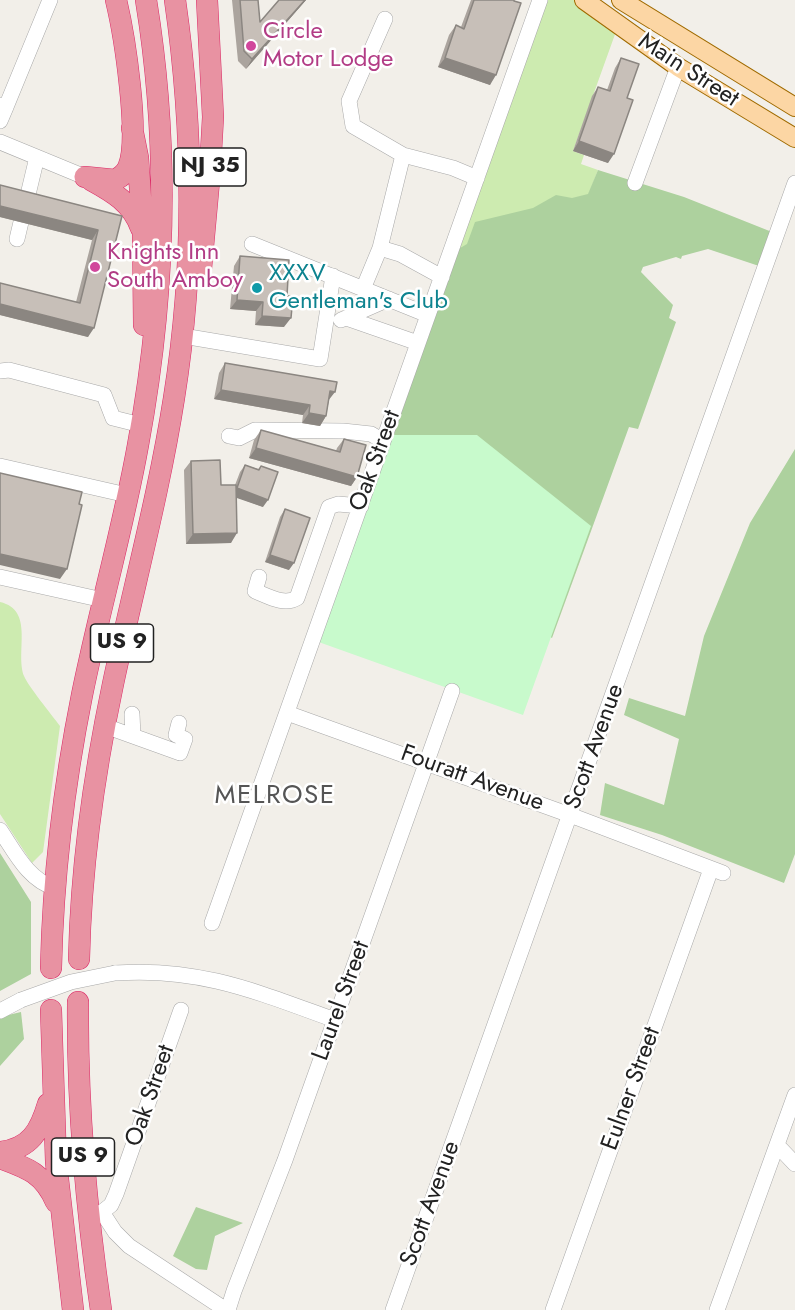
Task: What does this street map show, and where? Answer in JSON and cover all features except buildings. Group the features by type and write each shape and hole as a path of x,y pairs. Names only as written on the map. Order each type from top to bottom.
{"highway":[{"name":"NJ 35","path":"116,0 125,45 132,128 138,158 143,234 147,389"},
{"name":"US 9","path":"51,968 55,888 81,697 141,425 158,297 162,199 156,86 146,0"},
{"name":"US 9","path":"79,959 84,876 105,726 163,464 183,333 189,251 190,172 185,82 175,0"},
{"name":"NJ 35","path":"183,333 202,265 210,170 213,99 207,0"},
{"path":"86,177 115,180 124,175 129,164 132,128"},
{"path":"86,177 126,203 135,215 143,234"},
{"name":"US 9","path":"78,1002 79,1090 84,1171 101,1310"},
{"name":"US 9","path":"51,1010 52,1089 60,1214 73,1310"},
{"path":"0,1152 18,1149 34,1137 42,1122 52,1089"},
{"path":"0,1158 30,1170 43,1180 60,1214"},
{"path":"84,1171 102,1212"}],"main road":[{"name":"Main Street","path":"584,0 678,67 795,138"},
{"name":"Main Street","path":"621,0 795,107"},
{"path":"678,67 692,45"}],"street":[{"path":"2,111 50,0"},
{"name":"Oak Street","path":"212,923 540,0"},
{"path":"385,19 348,101 353,126 403,155 453,168 477,178"},
{"path":"635,183 678,67"},
{"path":"0,142 86,177"},
{"path":"363,289 380,248 403,155"},
{"path":"26,203 37,157"},
{"name":"Scott Avenue","path":"393,1310 795,183"},
{"path":"17,239 21,222"},
{"path":"252,244 428,315"},
{"path":"380,248 400,254 442,277"},
{"path":"183,333 320,359 333,276"},
{"path":"325,327 389,299"},
{"path":"346,318 418,343"},
{"path":"0,371 9,370 104,395 113,418 141,425"},
{"path":"229,436 239,438 255,430 343,431 371,434 383,441"},
{"path":"0,466 127,495"},
{"path":"259,577 255,591 286,602 293,601 297,598 329,507 338,504 361,506"},
{"path":"0,577 103,600"},
{"name":"Laurel Street","path":"227,1310 282,1169 452,691"},
{"name":"Fouratt Avenue","path":"287,713 570,815 717,871"},
{"path":"132,714 133,736"},
{"path":"105,726 180,753 185,739 176,735 179,723"},
{"path":"0,830 30,872 41,882 55,888"},
{"name":"Eulner Street","path":"554,1310 717,871"},
{"path":"0,1011 21,1000 64,984 115,973 160,972 204,977 259,992 335,1020"},
{"name":"Oak Street","path":"102,1212 111,1205 116,1194 181,1010"},
{"path":"717,1310 795,1095"},
{"path":"777,1146 795,1164"},
{"path":"102,1212 115,1232 129,1246 227,1310"}],"green space":[{"path":"540,0 584,0 618,26 573,151 584,155 581,164 598,170 586,201 450,254"},
{"path":"598,170 684,197 777,234 765,268 708,249 682,256 681,259 676,257 643,267 641,272 673,305 669,318 676,322 638,429 629,427 552,638 512,610 400,435 386,435 450,254 467,244 475,222 533,208 556,195 572,198 588,194"},
{"path":"386,435 477,435 591,526 523,715 313,640"},
{"path":"795,449 795,854 784,883 662,835 600,815 605,783 664,805 679,739 624,715 629,698 685,716 704,636 750,523"},
{"path":"0,602 11,606 21,623 22,666 26,681 60,726 43,852 32,863 0,814"},
{"path":"0,853 31,902 31,974 0,991"},
{"path":"21,1012 24,1039 0,1066 0,1017"},
{"path":"196,1207 243,1223 215,1236 207,1270 196,1269 173,1256"}],"place":[{"name":"Circle Motor Lodge","path":"251,46"},
{"name":"Knights Inn South Amboy","path":"95,267"},
{"name":"XXXV Gentleman's Club","path":"257,288"}],"district":[{"name":"MELROSE","path":"275,797"}]}
